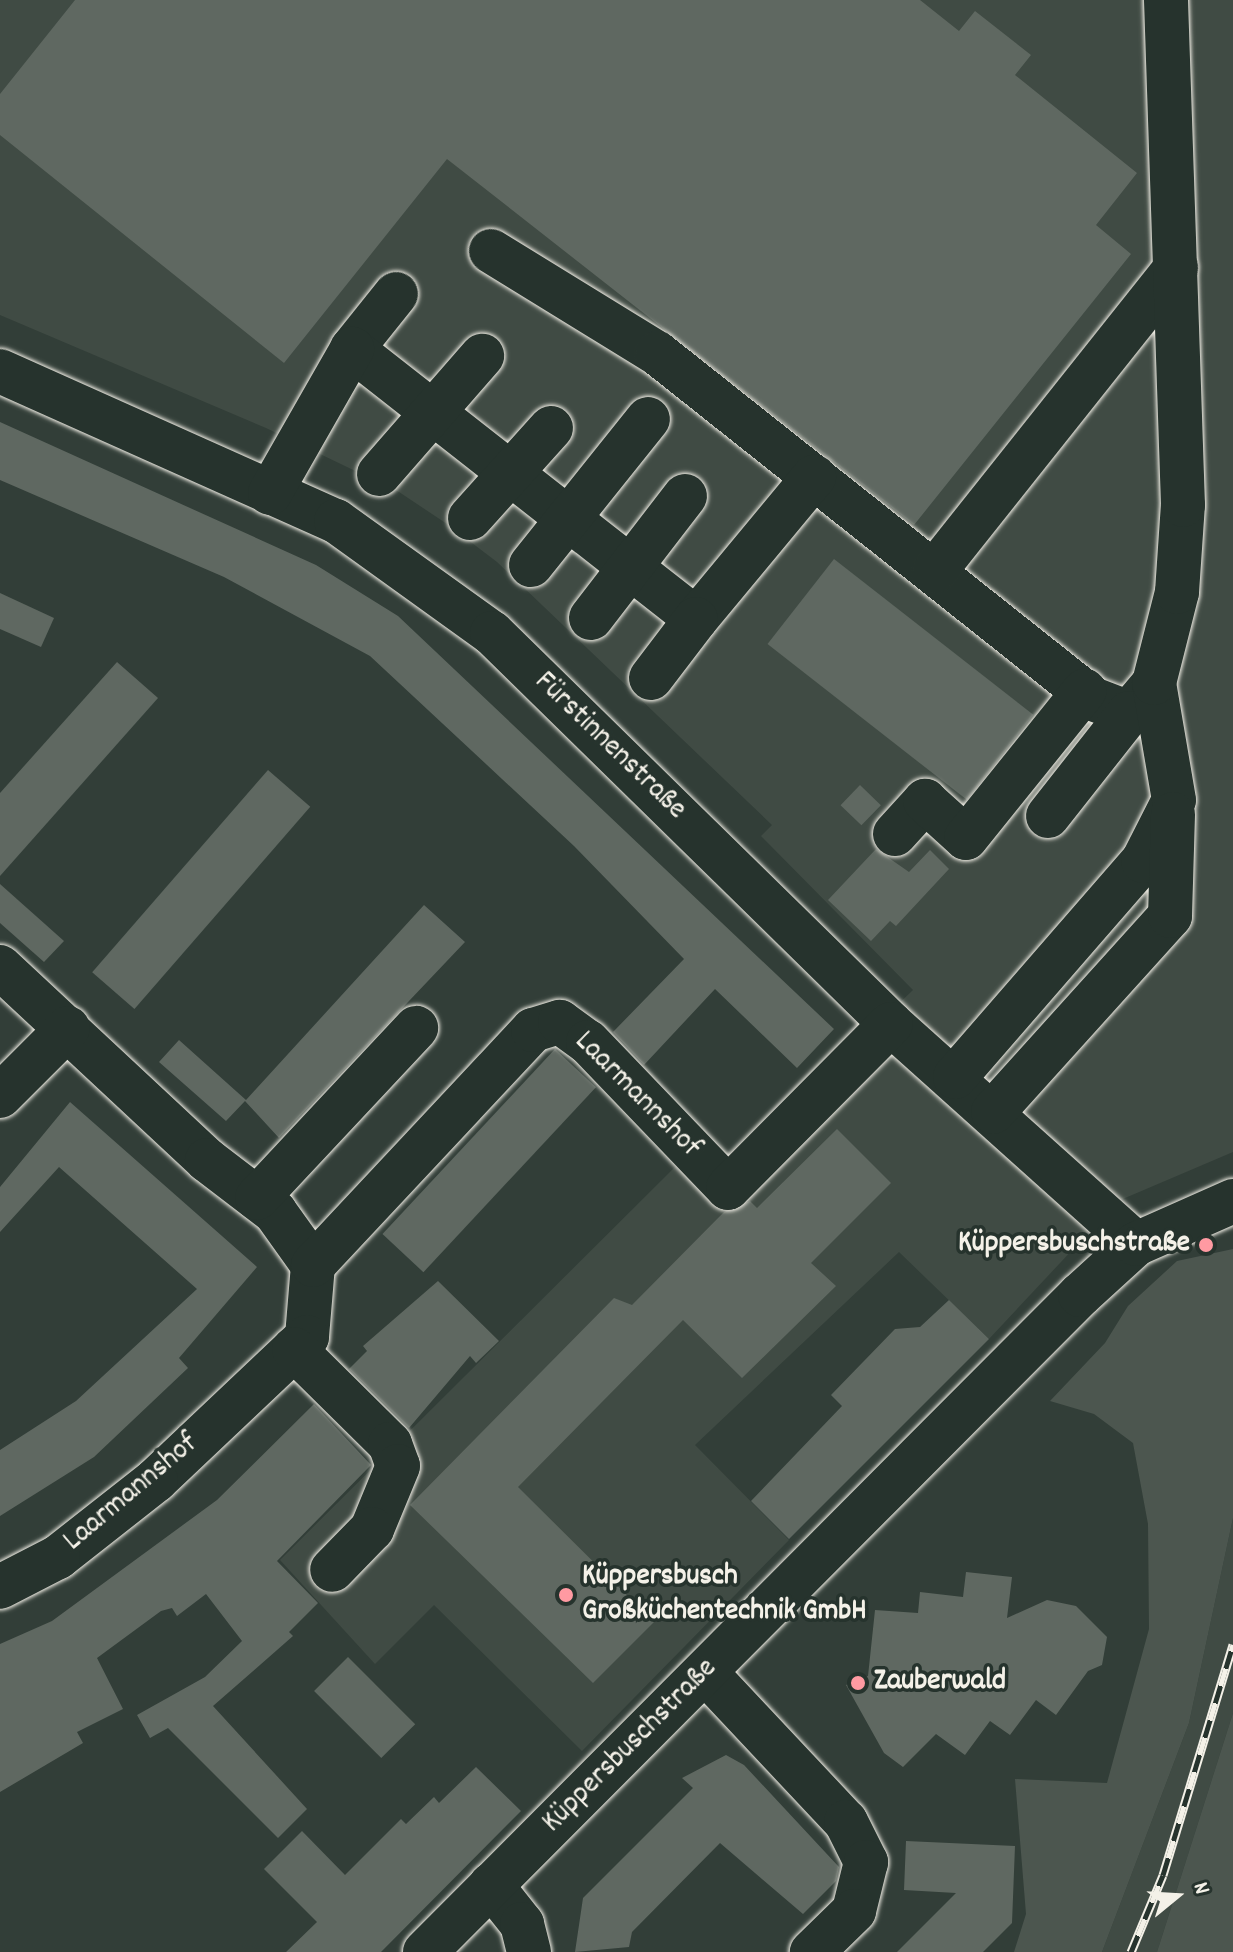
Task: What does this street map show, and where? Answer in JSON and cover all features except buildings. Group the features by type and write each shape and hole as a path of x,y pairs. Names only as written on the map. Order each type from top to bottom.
{"street":[{"path":"1048,816 1142,698 1177,592 1183,505 1166,0"},
{"path":"491,251 657,353 1084,691 1142,698"},
{"path":"934,572 1176,268"},
{"path":"270,493 352,349 396,294"},
{"path":"352,349 696,619"},
{"path":"379,474 482,356"},
{"name":"Fürstinnenstraße","path":"0,371 336,521 492,633 891,1024 955,1077 1136,1244"},
{"path":"531,565 648,419"},
{"path":"470,518 551,428"},
{"path":"651,678 814,477"},
{"path":"591,618 685,496"},
{"path":"895,834 925,801 966,838 1084,691"},
{"path":"993,1112 1170,916 1174,800 1142,698"},
{"path":"955,1077 1143,861 1174,800"},
{"path":"0,967 257,1198 313,1265"},
{"name":"Laarmannshof","path":"0,1587 58,1557 156,1480 307,1337 313,1265 533,1030 560,1022 588,1042 728,1188 891,1024"},
{"path":"0,1096 68,1028"},
{"path":"257,1198 416,1028"},
{"name":"Küppersbuschstraße","path":"425,1952 1136,1244 1233,1201"},
{"path":"294,1349 390,1444 398,1466 372,1529 332,1570"},
{"path":"706,1673 846,1822 866,1862 854,1911 812,1952"},
{"path":"491,1885 522,1924 529,1952"}],"shaded area":[{"path":"0,0 1233,0 1233,1152 1118,1201 989,1339 899,1252 695,1445 789,1540 582,1751 434,1605 375,1664 280,1560 680,1162 722,1173 913,990 761,836 772,825 497,562 447,524 399,492 266,428 0,315"},
{"path":"1233,1249 1233,1518 1189,1723 1102,1952 1014,1952 1026,1914 1015,1779 1107,1783 1149,1629 1148,1524 1133,1443 1094,1414 1050,1401 1105,1343 1128,1306 1177,1261"},
{"path":"1233,1518 1233,1713 1157,1952 1102,1952 1189,1723"},
{"path":"1233,1713 1233,1952 1157,1952"}],"railway":[{"path":"1131,1952 1163,1875 1233,1644"}],"place":[{"name":"Küppersbuschstraße","path":"1206,1245"},
{"name":"Küppersbusch Großküchentechnik GmbH","path":"566,1595"},
{"name":"Zauberwald","path":"858,1683"}]}
